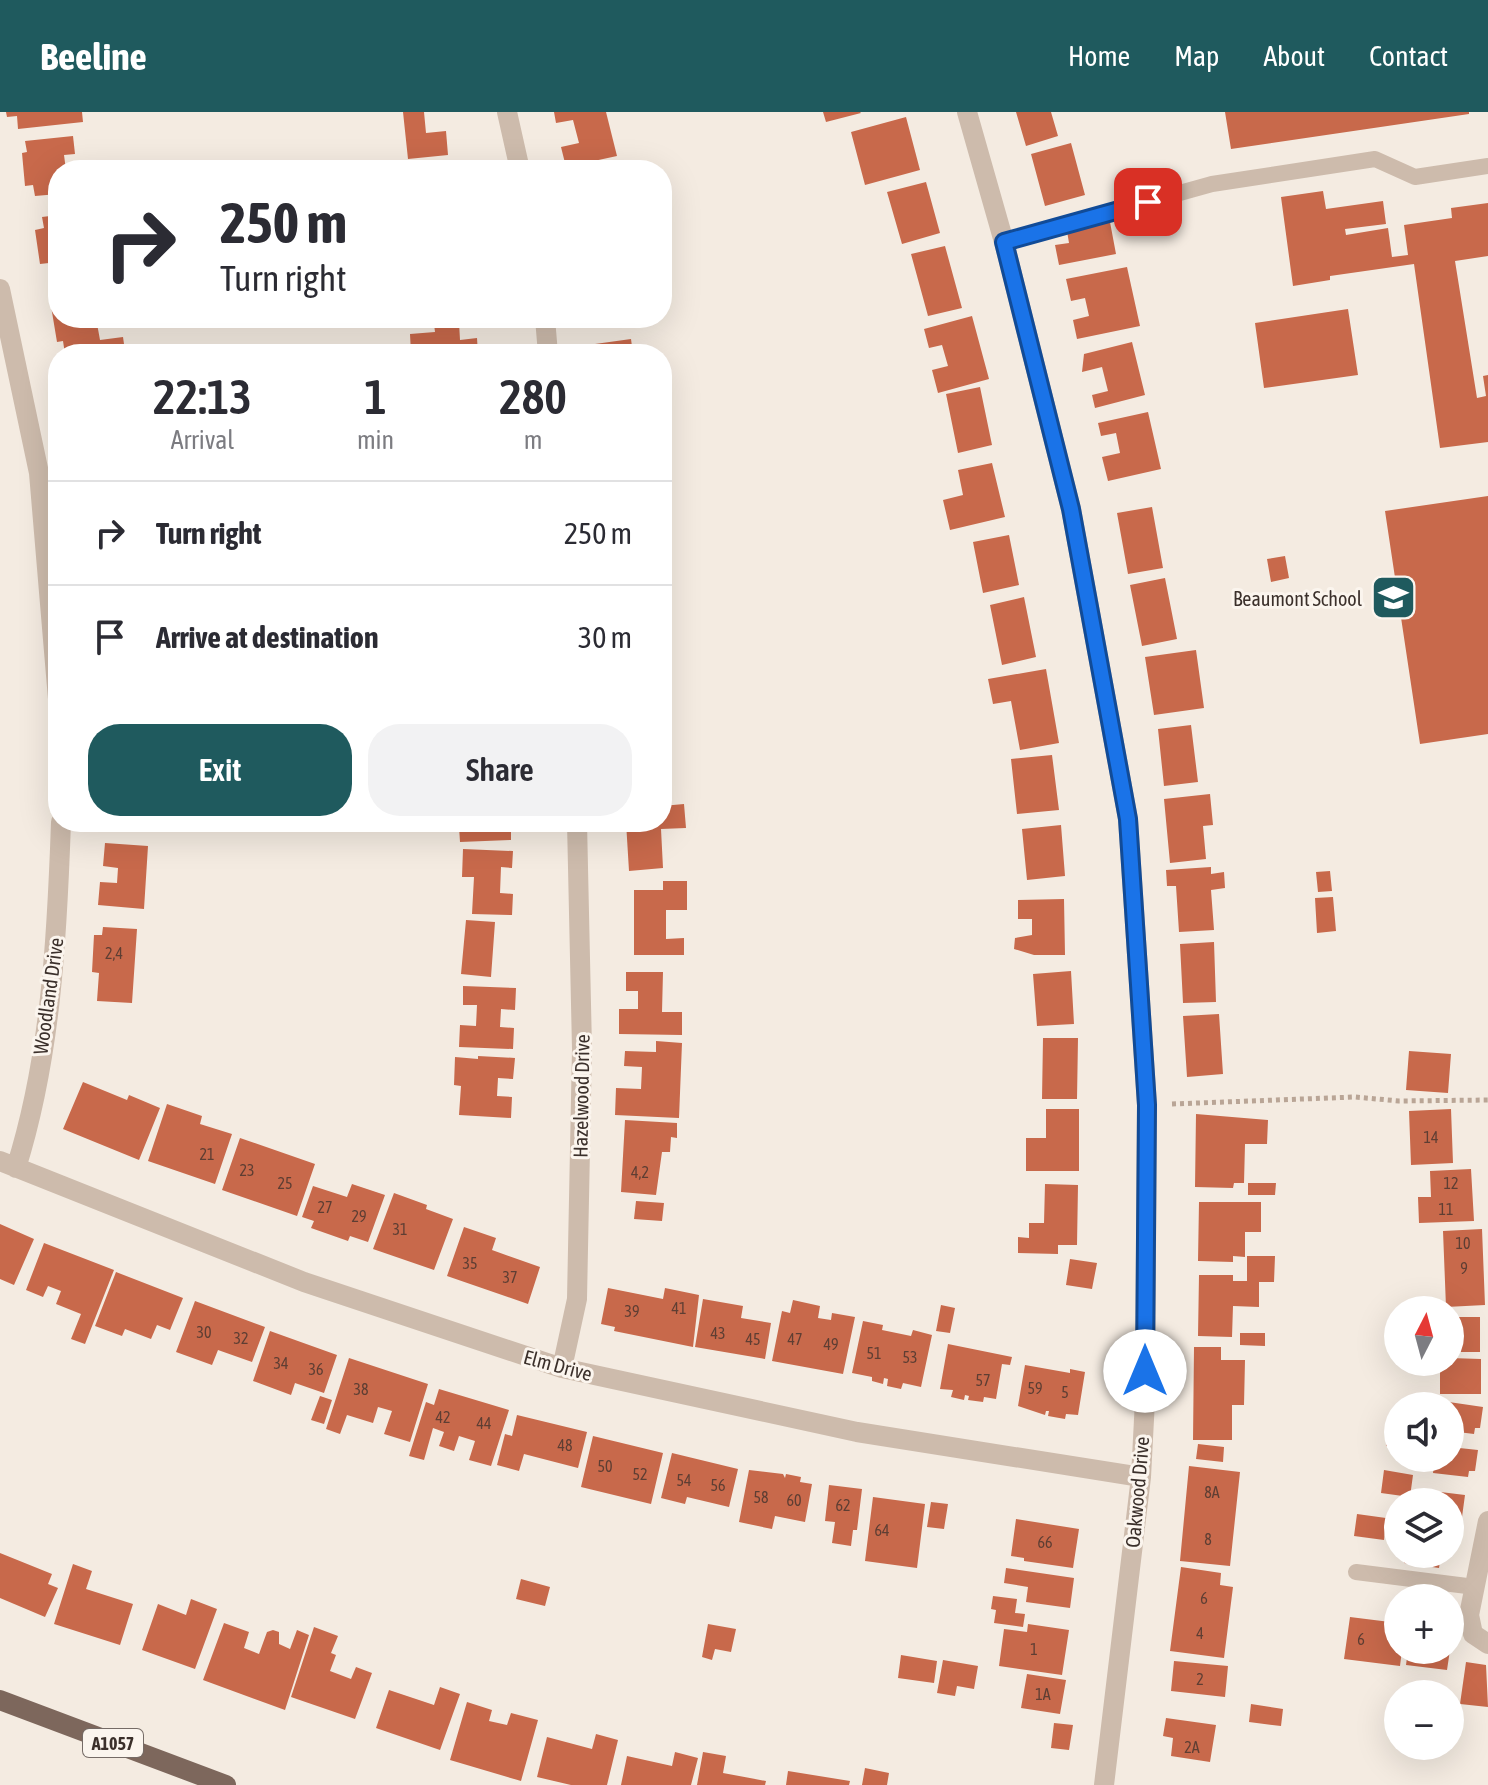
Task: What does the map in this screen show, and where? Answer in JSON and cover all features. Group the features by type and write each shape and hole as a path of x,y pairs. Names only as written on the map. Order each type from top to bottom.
{"main road":[{"name":"A1057","path":"0,1700 226,1785"}],"street":[{"path":"507,112 518,160"},
{"name":"Oakwood Drive","path":"967,112 1004,242 1071,509 1128,819 1147,1105 1145,1400 1141,1477 1104,1785"},
{"path":"0,289 39,473 48,580"},
{"name":"Woodland Drive","path":"8,1165 28,1125 56,961 61,832"},
{"name":"Hazelwood Drive","path":"562,1368 577,1299 582,1049 577,832"},
{"name":"Elm Drive","path":"8,1165 304,1282 562,1368 857,1432 1141,1477"},
{"path":"1488,1521 1469,1626 1473,1634 1488,1644"}],"lane":[{"path":"1004,242 1227,182 1375,159 1415,177 1488,166"},
{"path":"1356,1572 1475,1587"}],"path":[{"path":"1147,1105 1355,1097 1399,1101 1488,1100"}],"building":[{"path":"6,112 82,112 83,122 18,129 17,116 7,117"},
{"path":"403,112 424,112 426,133 446,131 448,155 408,159"},
{"path":"554,112 606,112 617,156 598,160 564,160 561,147 579,143 573,120 556,123"},
{"path":"823,112 860,112 861,113 826,122"},
{"path":"1016,112 1051,112 1058,136 1026,146"},
{"path":"1225,112 1469,112 1469,114 1231,149"},
{"path":"906,117 920,170 865,185 851,132"},
{"path":"73,136 75,154 64,155 65,160 48,160 48,195 35,196 33,185 25,186 22,153 27,152 25,141"},
{"path":"1071,143 1085,195 1045,206 1031,154"},
{"path":"926,182 940,233 902,244 887,192"},
{"path":"1323,191 1326,209 1383,201 1386,224 1345,229 1346,235 1388,228 1392,257 1408,255 1404,225 1452,218 1451,208 1488,203 1488,256 1455,261 1477,398 1486,396 1483,376 1488,375 1488,442 1440,448 1414,264 1330,276 1330,280 1293,286 1281,197"},
{"path":"48,216 48,263 40,264 35,230 44,228 42,217"},
{"path":"1110,222 1116,254 1059,265 1055,245 1069,243 1067,231"},
{"path":"945,246 962,308 928,316 911,254"},
{"path":"1127,267 1140,326 1077,339 1073,320 1089,316 1085,298 1071,301 1066,279"},
{"path":"1348,309 1358,375 1264,388 1255,323"},
{"path":"972,316 989,379 938,393 932,370 948,366 942,345 929,348 924,329"},
{"path":"55,328 98,328 100,340 123,337 124,344 63,344 63,341 57,342"},
{"path":"434,328 459,328 460,340 477,338 477,344 410,344 410,334 435,332"},
{"path":"631,339 632,344 595,344"},
{"path":"1132,342 1145,395 1095,408 1092,395 1108,391 1102,367 1082,372 1084,354"},
{"path":"980,387 992,445 958,453 946,394"},
{"path":"1148,412 1161,469 1108,481 1102,457 1120,453 1116,433 1101,436 1098,423"},
{"path":"992,463 1005,517 950,530 943,500 963,495 958,470"},
{"path":"1488,496 1488,734 1420,744 1385,511"},
{"path":"1152,507 1163,568 1128,574 1117,513"},
{"path":"1009,535 1019,585 983,593 973,542"},
{"path":"1285,556 1289,578 1271,582 1267,559"},
{"path":"1165,578 1177,639 1142,646 1130,585"},
{"path":"1024,597 1036,657 1002,665 990,605"},
{"path":"1196,650 1204,708 1154,715 1145,657"},
{"path":"1046,669 1059,743 1020,750 1011,701 993,704 988,679"},
{"path":"1191,725 1198,782 1164,786 1158,729"},
{"path":"1052,755 1059,810 1017,814 1011,759"},
{"path":"1210,794 1213,825 1203,826 1206,859 1170,863 1164,799"},
{"path":"684,804 686,828 672,829 672,805"},
{"path":"1061,825 1065,876 1027,880 1022,829"},
{"path":"459,832 511,832 511,840 460,842"},
{"path":"627,832 661,832 663,868 629,871"},
{"path":"105,843 148,846 144,909 98,905 100,882 117,883 118,868 103,866"},
{"path":"463,849 513,851 512,868 501,867 500,893 513,894 512,915 472,914 474,877 462,877"},
{"path":"1211,867 1211,874 1224,872 1225,888 1211,890 1214,930 1179,932 1176,886 1167,886 1166,870"},
{"path":"1330,871 1332,891 1318,892 1316,872"},
{"path":"663,881 687,881 687,910 666,910 666,939 684,938 684,955 634,955 634,890 663,890"},
{"path":"1333,897 1336,931 1317,933 1315,898"},
{"path":"1064,899 1065,955 1034,955 1014,949 1015,938 1032,935 1032,919 1018,919 1018,900"},
{"path":"466,920 495,922 491,977 461,974"},
{"path":"103,927 137,929 132,1003 97,1001 99,973 92,972 94,935 102,935"},
{"path":"1214,942 1216,1002 1183,1003 1180,944"},
{"path":"1071,971 1074,1024 1037,1026 1033,974"},
{"path":"626,972 663,972 662,1012 682,1012 682,1035 619,1034 619,1009 638,1009 638,991 626,991"},
{"path":"463,986 516,988 515,1010 501,1009 500,1027 514,1028 513,1049 459,1047 460,1025 476,1026 477,1005 463,1005"},
{"path":"1219,1014 1223,1074 1187,1077 1183,1016"},
{"path":"1043,1038 1078,1038 1077,1099 1042,1099"},
{"path":"656,1041 682,1043 679,1118 615,1115 616,1088 641,1089 642,1067 624,1066 625,1051 656,1052"},
{"path":"1409,1051 1451,1054 1448,1093 1406,1090"},
{"path":"478,1056 515,1058 513,1079 498,1078 497,1096 512,1097 511,1118 459,1115 461,1086 454,1085 455,1057 478,1059"},
{"path":"83,1082 127,1100 129,1095 160,1108 139,1160 63,1129"},
{"path":"167,1104 202,1116 200,1124 232,1134 215,1184 148,1161"},
{"path":"1046,1109 1079,1109 1079,1171 1026,1171 1026,1138 1046,1138"},
{"path":"1451,1109 1453,1163 1411,1165 1409,1111"},
{"path":"1196,1114 1268,1120 1267,1144 1245,1144 1244,1183 1234,1183 1233,1188 1195,1187"},
{"path":"625,1120 677,1123 677,1138 671,1137 670,1152 662,1152 656,1195 621,1192"},
{"path":"240,1138 315,1164 297,1216 222,1190"},
{"path":"1471,1169 1474,1221 1419,1223 1418,1197 1431,1197 1430,1171"},
{"path":"1248,1183 1276,1183 1275,1195 1248,1195"},
{"path":"352,1184 385,1195 368,1242 350,1236 348,1241 311,1228 314,1221 302,1217 313,1186 347,1197"},
{"path":"1045,1184 1078,1185 1077,1245 1058,1245 1058,1254 1018,1253 1018,1237 1029,1238 1029,1223 1044,1223"},
{"path":"394,1193 453,1219 434,1270 373,1249"},
{"path":"636,1201 664,1203 662,1221 634,1219"},
{"path":"1199,1202 1261,1202 1261,1232 1245,1232 1245,1257 1233,1256 1233,1262 1198,1261"},
{"path":"0,1224 34,1239 14,1285 0,1279"},
{"path":"464,1227 496,1238 492,1250 540,1267 528,1304 447,1276"},
{"path":"1482,1229 1485,1305 1464,1306 1464,1296 1446,1296 1443,1231"},
{"path":"44,1243 114,1270 85,1344 71,1339 81,1314 56,1304 61,1291 48,1286 43,1297 26,1290"},
{"path":"1247,1256 1275,1256 1274,1282 1259,1282 1259,1307 1233,1306 1232,1337 1198,1336 1199,1275 1233,1275 1233,1281 1247,1281"},
{"path":"1070,1259 1097,1263 1092,1289 1066,1285"},
{"path":"116,1272 183,1298 170,1330 157,1325 151,1339 125,1329 122,1336 95,1326"},
{"path":"608,1288 663,1299 665,1288 699,1295 693,1347 614,1331 615,1327 601,1324"},
{"path":"703,1299 743,1306 741,1318 771,1323 765,1359 695,1347"},
{"path":"793,1300 820,1306 818,1318 831,1320 832,1313 855,1317 843,1374 772,1361 782,1311 790,1313"},
{"path":"195,1301 265,1327 252,1362 218,1350 212,1365 176,1352"},
{"path":"941,1305 955,1308 950,1333 936,1331"},
{"path":"1464,1317 1480,1317 1480,1352 1464,1352"},
{"path":"863,1321 883,1325 882,1330 911,1336 913,1330 932,1335 921,1387 903,1383 901,1389 887,1386 888,1379 884,1378 883,1384 872,1381 872,1377 852,1373"},
{"path":"270,1331 337,1355 324,1393 295,1383 291,1395 253,1381"},
{"path":"1240,1333 1265,1333 1265,1346 1240,1345"},
{"path":"948,1344 1012,1357 1010,1365 1002,1364 996,1399 984,1397 983,1402 968,1400 969,1396 965,1395 964,1400 951,1397 953,1390 940,1389"},
{"path":"1194,1347 1221,1347 1221,1360 1245,1360 1244,1405 1232,1405 1232,1440 1193,1440"},
{"path":"349,1358 428,1384 410,1442 384,1434 392,1411 378,1407 373,1423 347,1415 340,1434 326,1429"},
{"path":"1464,1358 1481,1359 1481,1394 1440,1392 1440,1376 1464,1376"},
{"path":"1025,1365 1070,1373 1070,1369 1085,1372 1078,1415 1066,1414 1065,1419 1048,1416 1049,1411 1045,1415 1018,1406"},
{"path":"439,1389 509,1410 491,1466 469,1460 475,1441 459,1436 454,1451 439,1446 444,1432 433,1428 424,1460 409,1456 426,1402 434,1405"},
{"path":"320,1396 332,1400 324,1424 311,1420"},
{"path":"1464,1404 1483,1407 1480,1428 1475,1428 1474,1434 1464,1433"},
{"path":"517,1415 587,1432 578,1468 524,1454 519,1471 497,1465 505,1434 512,1436"},
{"path":"593,1436 663,1453 651,1504 581,1487"},
{"path":"1198,1444 1224,1447 1223,1462 1196,1459"},
{"path":"1464,1448 1478,1450 1475,1471 1469,1471 1468,1477 1433,1473 1464,1472"},
{"path":"672,1453 738,1469 729,1507 687,1497 685,1504 661,1498"},
{"path":"1189,1466 1240,1472 1230,1566 1180,1561"},
{"path":"749,1470 783,1474 785,1478 786,1474 801,1477 800,1482 812,1484 805,1522 775,1516 772,1529 739,1522"},
{"path":"1384,1470 1413,1475 1411,1488 1384,1488 1384,1493 1381,1493"},
{"path":"829,1485 862,1489 857,1530 853,1530 851,1546 832,1543 835,1522 825,1521"},
{"path":"873,1497 925,1504 917,1568 865,1561"},
{"path":"931,1502 948,1504 944,1529 927,1527"},
{"path":"1357,1514 1384,1518 1384,1540 1354,1536"},
{"path":"1016,1519 1079,1529 1073,1568 1024,1561 1024,1558 1011,1556"},
{"path":"0,1553 52,1574 48,1584 58,1588 45,1617 0,1598"},
{"path":"73,1564 92,1571 86,1589 133,1604 120,1645 54,1624"},
{"path":"1181,1567 1221,1573 1220,1585 1233,1587 1224,1658 1170,1651"},
{"path":"1006,1568 1074,1578 1070,1608 1026,1602 1028,1587 1004,1583"},
{"path":"521,1579 550,1587 545,1606 516,1599"},
{"path":"993,1596 1017,1599 1015,1613 1025,1614 1023,1627 994,1623 996,1610 991,1609"},
{"path":"191,1599 217,1609 195,1669 142,1650 158,1604 186,1615"},
{"path":"1350,1617 1384,1621 1384,1664 1344,1659"},
{"path":"224,1623 249,1632 244,1648 259,1654 267,1632 279,1632 279,1644 290,1649 297,1630 309,1635 285,1710 203,1680"},
{"path":"708,1624 736,1629 731,1652 715,1649 712,1660 702,1657"},
{"path":"1028,1624 1069,1630 1062,1675 999,1666 1004,1629 1027,1632"},
{"path":"314,1627 338,1636 331,1653 336,1655 330,1671 351,1679 356,1667 372,1673 355,1719 291,1697"},
{"path":"901,1655 937,1661 934,1683 898,1678"},
{"path":"943,1660 978,1666 974,1689 957,1686 955,1696 937,1693"},
{"path":"1174,1661 1228,1666 1225,1697 1171,1691"},
{"path":"1466,1662 1486,1665 1488,1707 1464,1704"},
{"path":"1406,1664 1448,1664 1447,1670"},
{"path":"1027,1674 1066,1680 1060,1714 1021,1708"},
{"path":"440,1687 460,1694 440,1750 376,1728 389,1690 434,1705"},
{"path":"467,1702 492,1710 489,1721 507,1725 511,1713 538,1720 521,1781 450,1760"},
{"path":"1251,1704 1283,1709 1281,1726 1249,1722"},
{"path":"1166,1718 1216,1725 1210,1762 1171,1756 1173,1738 1163,1736"},
{"path":"1054,1723 1073,1725 1069,1750 1051,1748"},
{"path":"596,1734 618,1740 607,1785 571,1785 537,1777 547,1737 592,1749"},
{"path":"675,1752 698,1758 691,1785 621,1785 627,1756 672,1766"},
{"path":"703,1752 726,1756 723,1773 766,1781 765,1785 697,1785"},
{"path":"865,1768 889,1773 887,1785 862,1785"},
{"path":"788,1771 850,1781 849,1785 786,1785"}],"place":[{"name":"Beaumont School","path":"1393,598"}],"route":[{"path":"1145,1371 1147,1105 1128,819 1071,509 1004,242 1148,202"}]}
